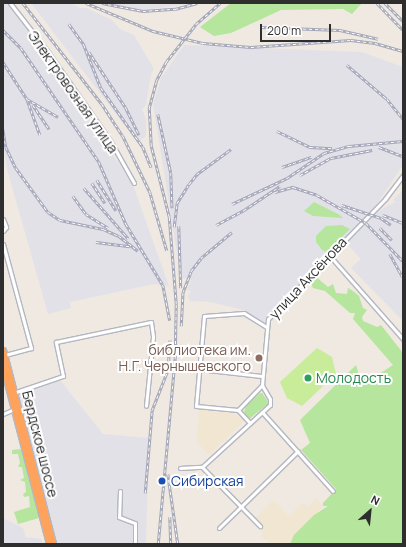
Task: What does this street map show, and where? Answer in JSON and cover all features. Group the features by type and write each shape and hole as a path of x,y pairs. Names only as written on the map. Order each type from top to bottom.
{"highway":[{"name":"Бердское шоссе","path":"4,353 12,393 53,544"},
{"name":"Бердское шоссе","path":"3,367 12,393"},
{"name":"Бердское шоссе","path":"16,408 49,544"}],"street":[{"name":"Электровозная улица","path":"10,3 48,52 111,142 134,183"},
{"name":"улица Аксёнова","path":"262,412 270,403 262,385 266,327 268,319 385,199 403,175"},
{"path":"3,219 6,227 3,231"},
{"path":"3,244 31,348 4,353"},
{"path":"329,255 403,339"},
{"path":"250,423 238,410 196,406 204,316 244,313 266,327"},
{"path":"12,393 63,376 56,342 151,322 153,337 146,406"},
{"path":"199,369 262,376"},
{"path":"238,410 262,385"},
{"path":"3,414 16,408"},
{"path":"180,468 202,467 262,412 333,490"},
{"path":"219,528 298,451"},
{"path":"202,467 260,526"},
{"path":"120,491 119,517 135,523 135,544"}],"shaded area":[{"path":"3,3 6,3 46,53 133,185 169,286 154,284 70,302 71,308 48,314 7,169 3,145"},
{"path":"31,3 71,3 112,20 120,29 134,35 154,69 151,74 146,105 142,109 146,119 146,136 141,140 126,127"},
{"path":"107,3 193,3 145,10"},
{"path":"184,45 362,52 403,67 403,165 377,204 263,324 243,310 211,302 190,301 188,297 191,291 187,290 191,280 181,278 153,104 161,78"},
{"path":"403,190 403,321 351,268 361,259 346,243 380,210 395,202 393,200"},
{"path":"60,380 103,434 149,438 146,544 56,544 18,394"},
{"path":"199,409 235,413 244,421 209,455 197,442"},
{"path":"316,498 323,506 317,513 319,515 300,544 271,544 261,536 263,525 256,518 273,500 289,516 303,502 308,507"},
{"path":"3,518 23,528 26,537 41,539 42,544 3,544"}],"green space":[{"path":"231,3 362,3 352,14 343,9 281,10 231,33 214,36 200,27"},
{"path":"314,202 343,218 313,216 304,211"},
{"path":"342,225 350,229 327,252 322,250 316,242 316,236 326,226"},
{"path":"315,276 328,287 333,284 336,293 347,294 348,288 359,296 363,308 367,310 362,317 363,321 377,327 381,325 403,353 403,544 290,544 294,535 314,515 328,506 323,506 323,503 336,489 301,450 310,443 300,420 356,365 359,375 370,380 393,365 353,319 355,313 350,313 325,291 313,288 310,281"},
{"name":"Молодость","path":"317,348 332,357 336,374 302,406 287,398 280,382"},
{"path":"260,393 262,393 269,403 249,419 244,412 246,406"},
{"path":"21,449 39,518 18,524 14,512 30,507 29,496 24,497 23,494 26,492 25,482 20,480 24,478 22,467 18,467 20,463 18,454 12,454 12,450"}],"railway":[{"path":"23,3 102,104 123,136 150,192 167,251"},
{"path":"86,3 153,31 203,43 251,47 351,40 375,43 403,51"},
{"path":"102,3 143,11 175,9 197,3"},
{"path":"158,544 175,356 176,304 169,217 151,146 149,108 156,81 166,62 196,24 220,3"},
{"path":"377,3 403,30"},
{"path":"385,3 403,21"},
{"path":"69,24 84,45 101,88 143,147 151,167"},
{"path":"261,27 340,30 378,39"},
{"path":"3,30 21,48 99,162 126,224 163,285 170,320"},
{"path":"89,52 126,108 139,135"},
{"path":"3,62 27,99 40,135"},
{"path":"347,65 387,99 403,119"},
{"path":"27,99 58,117"},
{"path":"33,105 49,129"},
{"path":"158,114 171,173 172,208"},
{"path":"3,129 6,147 16,168 48,212 60,220 103,229 119,236 138,251"},
{"path":"277,131 310,147 332,148"},
{"path":"232,204 287,178 324,153 349,146 403,141"},
{"path":"379,147 403,156"},
{"path":"174,227 177,203 189,184 197,174 231,149"},
{"path":"300,175 331,158 372,150"},
{"path":"282,167 311,157"},
{"path":"97,180 116,211"},
{"path":"92,183 105,203"},
{"path":"216,225 244,210 280,186"},
{"path":"275,192 293,187 317,195 366,223 403,261"},
{"path":"84,188 128,238"},
{"path":"73,196 86,214 108,228"},
{"path":"342,205 381,218 391,225"},
{"path":"383,215 403,223"},
{"path":"179,226 181,288"},
{"path":"380,228 392,240"},
{"path":"181,326 183,292 191,271 201,258 232,232"},
{"path":"96,242 130,246"},
{"path":"390,254 403,277"},
{"path":"168,367 170,340"},
{"path":"145,493 152,410 167,372"},
{"path":"168,474 178,544"},
{"path":"170,517 171,544"}],"place":[{"name":"библиотека им. Н.Г. Чернышевского","path":"259,358"},
{"name":"Молодость","path":"308,378"},
{"name":"Сибирская","path":"162,481"}]}
